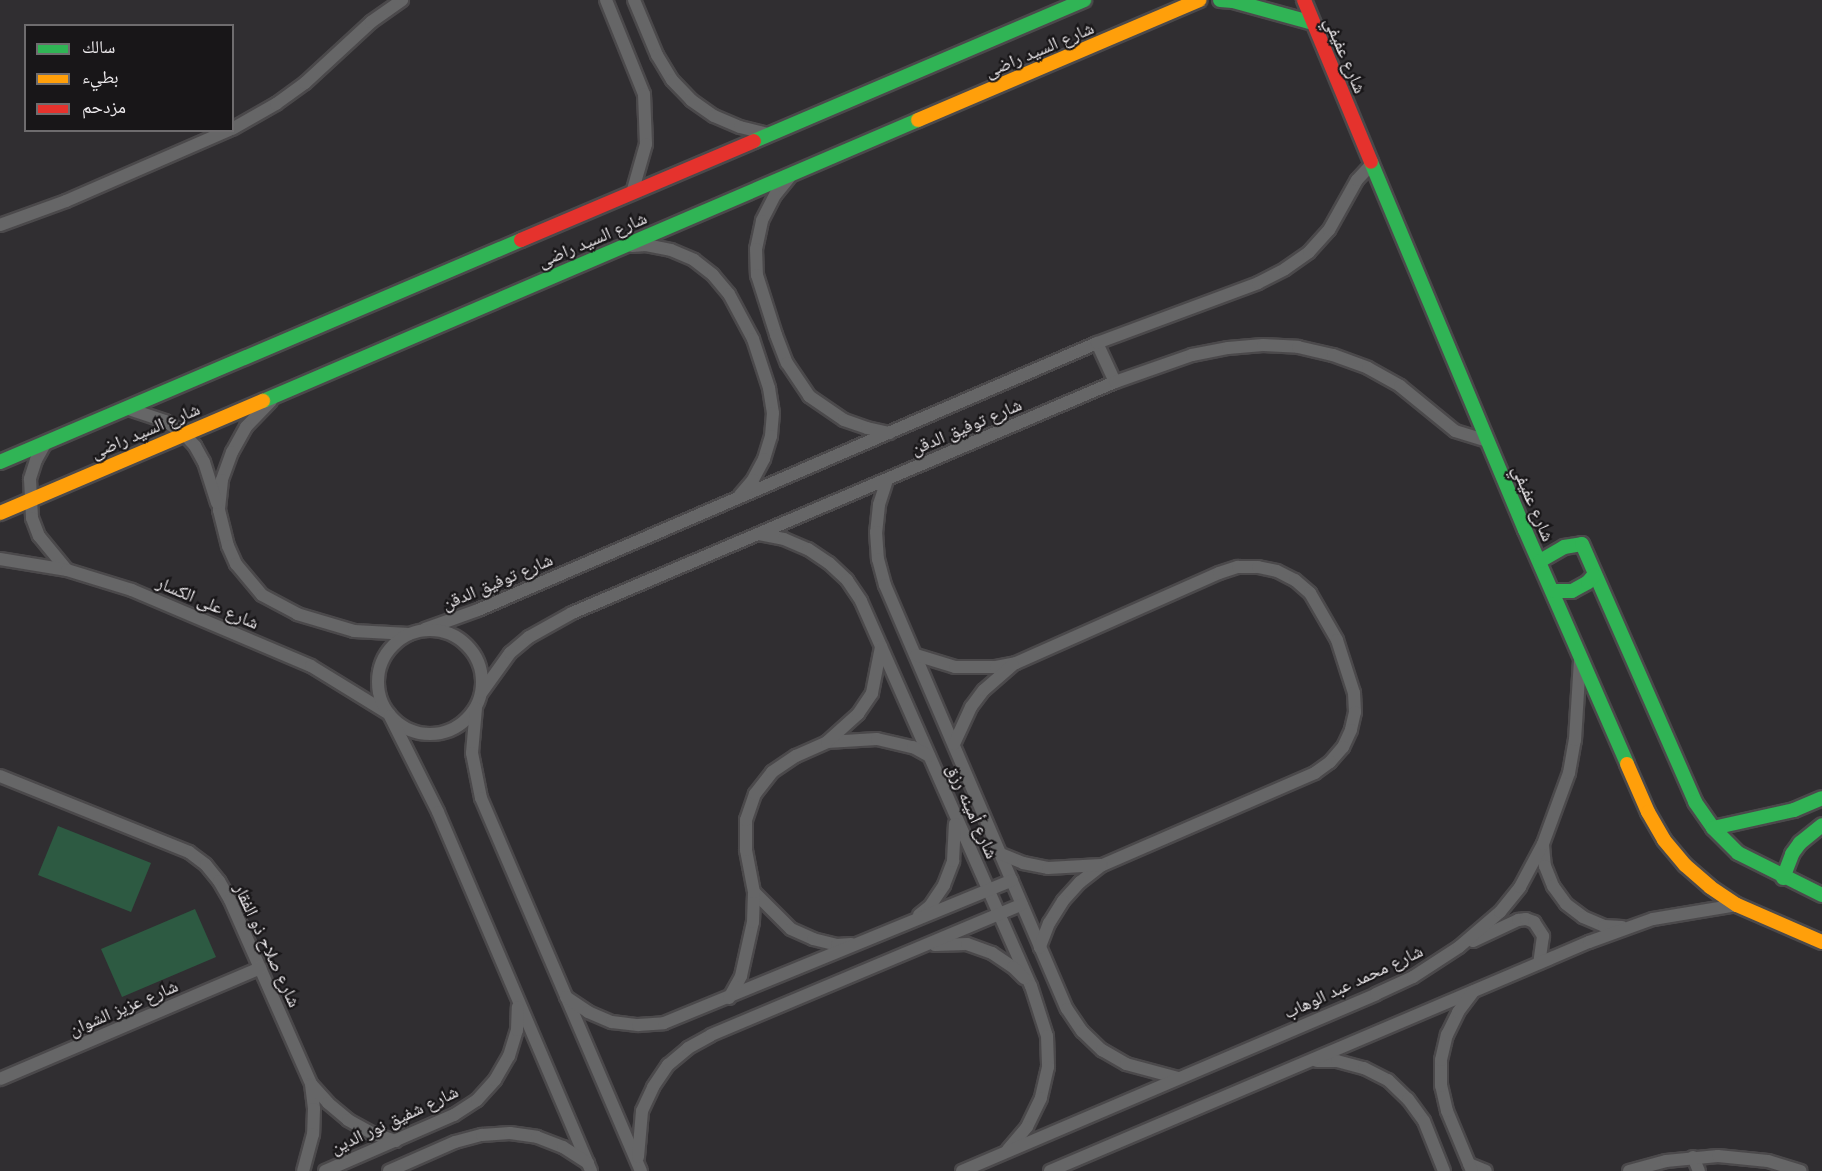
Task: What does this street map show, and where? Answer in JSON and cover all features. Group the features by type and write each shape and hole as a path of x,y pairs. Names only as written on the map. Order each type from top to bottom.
{"street":[{"path":"234,128 295,90 370,22 402,0"},
{"path":"606,0 644,94 646,144 632,193"},
{"path":"634,0 657,55 672,80 691,100 714,116 741,127 769,134"},
{"name":"شارع السيد راضى","path":"0,462 1084,0"},
{"name":"شارع السيد راضى","path":"0,513 1199,0"},
{"path":"1220,0 1265,8 1313,23"},
{"name":"شارع عفيفي","path":"1304,0 1632,780 1665,840 1685,865 1710,887 1737,905 1822,942"},
{"path":"0,225 76,196 226,132"},
{"name":"شارع توفيق الدقن","path":"425,629 478,610 1097,343 1258,283 1285,269 1309,252 1329,230 1357,180 1372,164"},
{"path":"793,173 775,195 766,212 756,249 757,275 776,335 797,381 809,396 844,420 890,433"},
{"path":"621,246 646,245 671,250 693,260 713,275 729,294 753,339 769,387 773,413 771,436 759,470 737,498"},
{"path":"1097,343 1115,382"},
{"name":"شارع توفيق الدقن","path":"482,692 510,653 550,624 1158,365 1228,348 1263,345 1298,347 1333,355 1368,368 1400,386 1455,431 1488,441"},
{"name":"شارع على الكسار","path":"290,388 266,405 241,435 222,480 219,510 228,546 236,564 262,595 279,606 354,631 409,634"},
{"path":"126,408 165,421 195,446 204,462 219,510"},
{"path":"46,442 30,479 29,500 32,518 39,536 67,570"},
{"name":"شارع أمينه رزق","path":"887,480 878,514 878,559 885,585 1066,1009 1082,1031 1102,1050 1126,1064 1179,1078"},
{"name":"شارع أمينه رزق","path":"759,534 784,539 808,549 829,563 847,580 861,601 1030,986 1047,1036 1048,1067 1041,1098 1032,1117 1007,1151"},
{"name":"شارع عفيفي","path":"1540,561 1564,547 1582,544 1695,802 1713,828 1738,853 1783,878 1822,895"},
{"name":"شارع على الكسار","path":"0,559 67,570 132,590 283,653 338,680 390,715"},
{"path":"916,655 955,667 996,667 1016,663 1219,573 1238,567 1268,569 1295,580 1310,593 1337,640 1354,693 1355,712 1342,747 1330,762 1315,773 1102,865 1080,882 1063,901 1040,947"},
{"path":"1554,591 1572,591 1581,588 1594,575"},
{"path":"590,1167 438,812 381,700 378,685 379,669 385,654 396,642 409,634 425,629 441,630 457,636 470,647 478,660 483,676 482,692 476,708 472,753 482,798 640,1167"},
{"path":"729,998 741,976 749,950 754,892 746,850 746,820 755,794 771,772 796,756 827,742 858,714 872,693 881,646"},
{"name":"شارع محمد عبد الوهاب","path":"962,1171 1404,982 1460,947 1500,912 1513,896 1543,844 1569,773 1575,740 1581,660"},
{"path":"954,744 971,707 984,690 1016,663"},
{"path":"390,715 403,727 419,733 436,734 452,730 466,721 476,708"},
{"path":"827,742 877,739 913,747 929,756"},
{"name":"شارع صلاح ذو الفقار","path":"0,776 189,852 206,865 219,881 311,1084 328,1104 348,1120 371,1133 396,1141"},
{"path":"1713,828 1770,817 1822,798"},
{"path":"911,922 930,906 947,877 953,861 956,836 953,811"},
{"path":"1783,878 1796,849 1822,825"},
{"path":"1543,844 1545,866 1553,886 1566,904 1583,917 1604,926 1626,927"},
{"path":"1000,854 1023,863 1048,868 1102,865"},
{"path":"566,998 588,1012 612,1022 638,1025 664,1023 1011,880"},
{"path":"754,892 790,928 813,939 837,945 862,943"},
{"path":"640,1167 638,1137 646,1103 653,1087 668,1065 688,1048 711,1035 1022,904"},
{"path":"1050,1171 1626,927 1681,912 1737,905"},
{"path":"1460,947 1518,920 1526,919 1534,922 1543,936 1539,963"},
{"path":"919,948 943,944 967,944 992,953 1013,967 1030,986"},
{"name":"شارع عزيز الشوان","path":"0,1079 260,968"},
{"path":"1474,991 1451,1028 1442,1060 1441,1086 1447,1112 1470,1168 1486,1171"},
{"name":"شارع شفيق نور الدين","path":"325,1171 454,1115 477,1100 495,1080 509,1056 517,1030 518,1003"},
{"path":"1310,1061 1337,1061 1364,1068 1388,1080 1408,1099 1424,1121 1444,1171"},
{"name":"شارع صلاح ذو الفقار","path":"303,1171 313,1134 311,1084"},
{"path":"388,1171 455,1142 482,1135 510,1133 537,1137 563,1147 590,1167"},
{"path":"1629,1171 1693,1157 1743,1157 1801,1171"},
{"path":"1693,1157 1699,1171"}],"green space":[{"path":"58,826 151,863 131,912 38,875"},
{"path":"195,909 216,957 122,997 101,949"}],"traffic: fast":[{"path":"754,141 1084,0"},
{"path":"1220,0 1233,1 1313,23"},
{"path":"263,401 918,120"},
{"path":"1371,162 1525,530 1627,764"},
{"path":"0,462 521,240"},
{"path":"1540,561 1564,547 1582,544 1695,802 1713,828 1738,853 1822,895"},
{"path":"1554,591 1572,591 1588,582 1594,575"},
{"path":"1713,828 1794,810 1822,798"},
{"path":"1783,878 1792,854 1800,843 1822,825"}],"traffic: slow":[{"path":"918,120 1199,0"},
{"path":"0,513 263,401"},
{"path":"1627,764 1648,812 1664,840 1685,865 1710,887 1737,905 1822,942"}],"traffic: jam":[{"path":"1304,0 1371,162"},
{"path":"521,240 754,141"}]}
